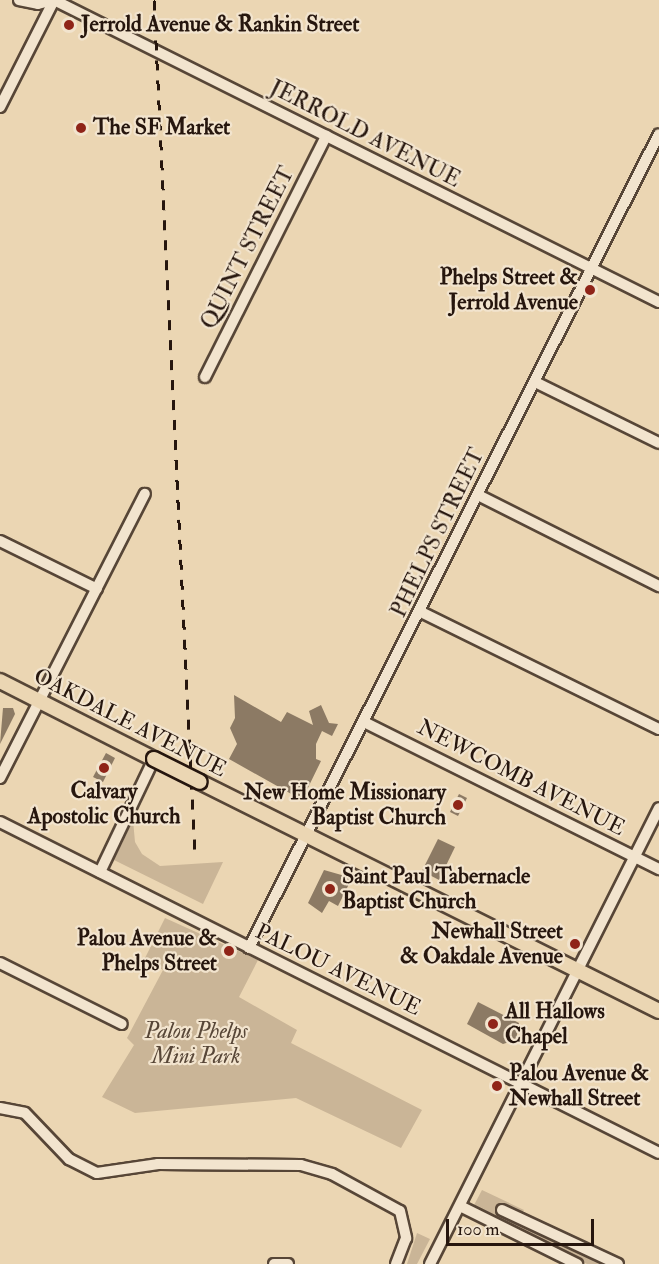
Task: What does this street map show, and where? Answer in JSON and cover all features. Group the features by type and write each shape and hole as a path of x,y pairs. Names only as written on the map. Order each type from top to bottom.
{"main road":[{"name":"OAKDALE AVENUE","path":"0,681 659,1011"}],"street":[{"name":"JERROLD AVENUE","path":"19,0 38,4 54,0 659,302"},
{"path":"0,107 54,0"},
{"name":"PHELPS STREET","path":"249,948 421,612 659,134"},
{"name":"QUINT STREET","path":"205,377 326,136"},
{"path":"648,155 659,160"},
{"path":"535,382 659,443"},
{"path":"0,778 145,494"},
{"path":"478,495 659,585"},
{"path":"0,541 97,589"},
{"path":"421,612 659,729"},
{"name":"NEWCOMB AVENUE","path":"364,722 659,869"},
{"path":"100,872 154,759"},
{"path":"430,1264 519,1082 659,808"},
{"name":"PALOU AVENUE","path":"0,822 659,1153"},
{"path":"0,963 122,1024"},
{"path":"0,1108 25,1113 69,1159 97,1173 158,1164 301,1166 332,1174 400,1211 406,1238 396,1264"},
{"path":"460,1206 577,1264"},
{"path":"502,1210 618,1264"},
{"path":"274,1264 288,1264"}],"green space":[{"path":"133,820 135,842 142,854 160,866 223,862 203,904 114,860"},
{"name":"Palou Phelps Mini Park","path":"165,918 258,960 239,997 297,1030 291,1043 422,1110 401,1148 296,1098 135,1113 102,1097 134,1045 127,1038 163,970 144,960"},
{"path":"482,1190 524,1210 518,1219 607,1264 587,1264 473,1207"},
{"path":"417,1233 430,1239 417,1264 407,1264"}],"building":[{"path":"234,695 281,722 287,712 313,725 309,711 321,705 329,723 338,724 332,736 322,731 316,744 316,759 321,761 302,800 229,759 237,744 230,728 235,718"},
{"path":"3,708 13,708 15,714 0,744"},
{"name":"Calvary Apostolic Church","path":"106,753 115,758 103,782 93,777"},
{"name":"New Home Missionary Baptist Church","path":"459,794 467,798 458,816 450,812"},
{"path":"438,839 455,847 439,880 422,871"},
{"name":"Saint Paul Tabernacle Baptist Church","path":"324,870 352,878 338,906 329,901 322,913 308,903"},
{"name":"All Hallows Chapel","path":"478,1002 519,1023 516,1040 503,1044 467,1024"}],"railway":[{"path":"154,0 195,858"}],"place":[{"name":"Jerrold Avenue & Rankin Street","path":"69,25"},
{"name":"The SF Market","path":"81,128"},
{"name":"Phelps Street & Jerrold Avenue","path":"590,290"},
{"name":"Calvary Apostolic Church","path":"104,768"},
{"name":"New Home Missionary Baptist Church","path":"458,805"},
{"name":"Saint Paul Tabernacle Baptist Church","path":"330,889"},
{"name":"Newhall Street & Oakdale Avenue","path":"575,944"},
{"name":"Palou Avenue & Phelps Street","path":"229,951"},
{"name":"All Hallows Chapel","path":"493,1024"},
{"name":"Palou Avenue & Newhall Street","path":"497,1086"}]}
